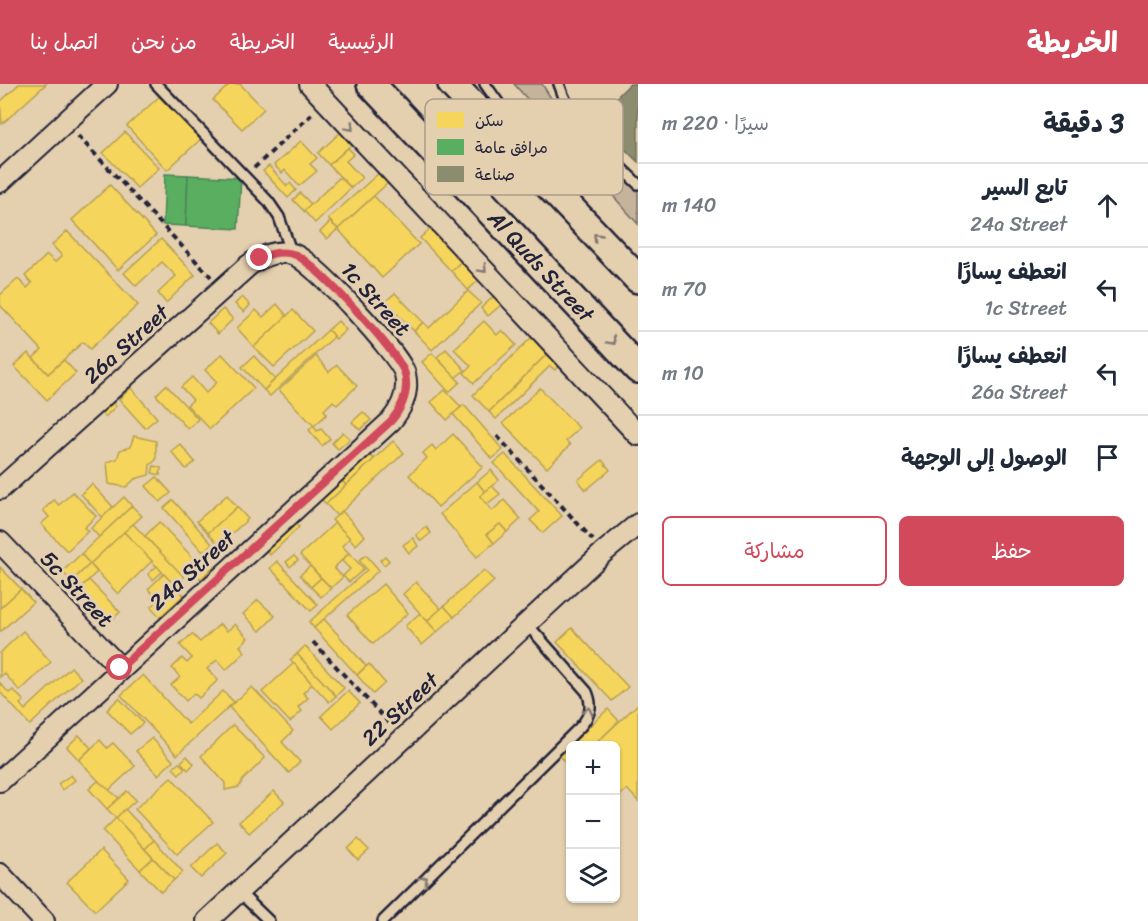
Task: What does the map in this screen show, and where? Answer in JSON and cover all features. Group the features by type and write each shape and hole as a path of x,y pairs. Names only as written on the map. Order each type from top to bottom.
{"main road":[{"name":"Al Quds Street","path":"371,84 425,142"},
{"path":"452,84 466,99"},
{"name":"Al Quds Street","path":"475,195 638,369"},
{"path":"557,195 638,279"}],"street":[{"path":"310,84 638,435"},
{"path":"0,182 100,86"},
{"name":"26a Street","path":"0,489 222,289 260,258 270,254 292,254"},
{"name":"1c Street","path":"292,254 315,268 397,358 406,377 406,389"},
{"name":"24a Street","path":"0,781 120,668 391,421 399,412 406,389"},
{"name":"22 Street","path":"207,921 632,528 638,514"},
{"name":"5c Street","path":"0,542 120,668"},
{"path":"0,874 44,921"}],"lane":[{"path":"156,84 245,177 279,217 292,254"},
{"path":"485,84 498,99"},
{"path":"559,84 565,99"},
{"path":"623,169 638,184"},
{"path":"559,195 563,201"},
{"path":"382,921 580,726 589,714 590,699 587,692 527,624"},
{"path":"239,892 269,921"}],"path":[{"path":"245,177 326,101"},
{"path":"65,122 222,289"},
{"path":"498,436 604,552"},
{"path":"313,642 404,738"}],"shaded area":[{"path":"514,84 542,84 552,99 527,99"},
{"path":"623,177 638,192 638,224 612,195 623,195"}],"building: سكن":[{"path":"19,84 46,84 2,124 0,102"},
{"path":"230,84 240,84 264,109 242,129 213,100"},
{"path":"161,95 201,139 167,170 127,126"},
{"path":"342,131 353,143 329,165 318,153"},
{"path":"125,132 159,168 137,188 103,153"},
{"path":"301,141 317,158 310,164 317,171 299,186 285,170 282,173 274,165"},
{"path":"348,148 354,154 346,161 362,178 351,188 329,165"},
{"path":"269,166 287,186 290,183 296,190 288,198 263,171"},
{"path":"381,171 390,181 338,229 328,219"},
{"path":"340,177 351,188 315,223 304,211"},
{"path":"110,185 156,235 118,270 72,220"},
{"path":"300,193 311,204 304,211 293,200"},
{"path":"374,196 419,244 382,278 338,229"},
{"path":"330,222 338,229 327,239 320,232"},
{"path":"432,227 463,260 451,271 420,238"},
{"path":"67,231 138,305 90,349 83,342 48,374 33,358 42,350 0,305 0,295 18,279 27,288 32,283 25,276 47,255 55,262 62,256 52,245"},
{"path":"161,239 195,275 166,303 158,293 176,276 162,262 136,286 124,273"},
{"path":"463,260 480,279 468,290 451,271"},
{"path":"468,291 481,303 432,350 414,331 423,322 429,328"},
{"path":"395,293 423,322 414,331 385,302"},
{"path":"494,296 501,305 488,316 481,308"},
{"path":"242,297 250,305 244,312 235,304"},
{"path":"277,304 287,316 254,347 237,328 256,310 263,317"},
{"path":"223,309 233,319 218,334 208,323"},
{"path":"293,310 313,331 274,367 254,347"},
{"path":"338,321 346,330 336,339 328,330"},
{"path":"484,321 497,335 502,330 516,345 474,383 464,373 471,366 454,349"},
{"path":"328,330 334,337 270,396 264,390"},
{"path":"534,335 550,351 489,412 473,395"},
{"path":"446,349 465,370 455,378 437,357"},
{"path":"550,351 562,363 555,370 550,366 496,419 489,412"},
{"path":"28,353 48,374 64,360 76,373 47,400 14,366"},
{"path":"432,353 460,382 449,392 422,362"},
{"path":"222,354 254,388 210,429 187,405 193,400 181,387 192,377 206,393 217,382 205,370"},
{"path":"254,356 275,379 264,390 242,367"},
{"path":"316,356 329,372 337,365 357,386 337,405 333,401 324,410 327,414 314,426 279,390"},
{"path":"166,385 198,419 188,429 156,395"},
{"path":"131,388 157,418 145,428 119,399"},
{"path":"540,388 579,428 566,441 570,445 547,468 503,423"},
{"path":"445,390 461,407 447,420 431,402"},
{"path":"107,397 116,406 105,417 96,408"},
{"path":"464,405 503,450 492,459 453,414"},
{"path":"363,412 371,420 360,430 352,422"},
{"path":"313,426 317,431 321,429 330,439 322,446 309,430"},
{"path":"343,432 350,439 338,449 332,443"},
{"path":"453,434 483,467 438,507 409,475 427,458 423,453 432,445 436,450"},
{"path":"134,436 156,441 156,460 150,465 149,475 135,479 126,487 109,484 107,462 117,459 120,450 130,447"},
{"path":"393,441 404,453 337,516 326,504"},
{"path":"180,444 195,462 186,469 171,451"},
{"path":"365,450 374,459 346,485 337,476"},
{"path":"505,454 562,516 543,533 530,520 539,512 494,463"},
{"path":"602,460 610,470 586,490 578,480"},
{"path":"154,466 161,468 160,475 152,473"},
{"path":"491,470 499,480 485,492 477,482"},
{"path":"337,476 346,485 326,504 317,495"},
{"path":"157,477 171,493 160,502 146,486"},
{"path":"477,482 485,492 480,496 492,511 504,500 521,519 507,532 500,524 487,534 494,543 477,557 440,514"},
{"path":"92,484 113,507 102,517 81,494"},
{"path":"492,486 500,494 487,504 480,496"},
{"path":"73,492 96,516 84,528 88,531 67,551 41,524 49,517 43,510 54,500 59,505"},
{"path":"227,495 237,507 208,533 197,521"},
{"path":"124,497 132,506 99,537 91,528"},
{"path":"173,500 212,544 203,552 164,508"},
{"path":"132,506 142,516 90,564 81,554"},
{"path":"237,507 248,519 219,545 208,533"},
{"path":"342,511 365,536 356,545 332,520"},
{"path":"290,519 299,527 270,555 261,546"},
{"path":"159,522 197,562 182,576 145,536"},
{"path":"335,523 350,538 342,546 349,553 334,568 343,577 331,588 300,555"},
{"path":"133,524 184,577 175,586 124,532"},
{"path":"500,524 507,532 494,543 487,534"},
{"path":"426,527 431,533 421,541 416,535"},
{"path":"124,532 152,561 118,594 90,564"},
{"path":"413,538 418,546 409,553 403,545"},
{"path":"349,553 364,569 349,582 343,576 350,569 342,561"},
{"path":"81,554 90,564 72,581 62,572"},
{"path":"366,555 379,570 314,628 309,622 367,570 359,560"},
{"path":"294,556 298,560 290,567 286,562"},
{"path":"385,556 389,561 384,565 380,560"},
{"path":"208,559 214,566 201,579 194,571"},
{"path":"277,561 318,605 311,611 270,568"},
{"path":"90,564 97,572 79,589 72,581"},
{"path":"157,566 162,572 153,580 148,574"},
{"path":"310,566 321,578 311,587 300,575"},
{"path":"0,567 21,589 0,608"},
{"path":"484,570 494,581 454,617 444,606"},
{"path":"164,574 175,586 159,600 148,589"},
{"path":"321,578 331,588 321,597 311,587"},
{"path":"89,580 120,612 110,622 79,589"},
{"path":"416,582 441,609 427,621 403,594"},
{"path":"383,584 408,613 373,644 347,615"},
{"path":"175,586 184,595 160,617 151,607"},
{"path":"21,589 33,602 0,632 0,608"},
{"path":"258,600 275,616 260,631 243,614"},
{"path":"444,606 454,617 437,632 427,621"},
{"path":"420,613 437,632 422,645 405,626"},
{"path":"324,619 366,666 357,675 314,628"},
{"path":"220,624 227,631 235,624 248,638 240,646 245,652 226,670 217,660 207,669 218,680 199,698 194,693 186,701 171,685 180,677 172,668 182,658 187,663 192,658 180,645 192,634 200,642"},
{"path":"572,628 628,687 612,701 557,642"},
{"path":"23,631 51,662 20,691 4,673 0,677 0,653"},
{"path":"305,646 344,688 336,696 297,654"},
{"path":"297,654 336,696 329,702 290,660"},
{"path":"294,663 312,684 303,693 308,698 298,707 302,711 290,722 262,692"},
{"path":"369,664 385,683 373,694 357,675"},
{"path":"71,667 81,678 30,725 0,692 0,683 9,693 13,690 24,701 20,704 25,710"},
{"path":"143,675 188,724 223,691 234,702 177,755 121,695"},
{"path":"252,687 293,731 282,742 300,762 289,773 229,707"},
{"path":"348,691 360,703 333,729 321,716"},
{"path":"119,698 143,723 130,734 107,710"},
{"path":"638,704 638,801 627,789 620,795 620,741 598,741"},
{"path":"608,709 619,721 598,741 574,741"},
{"path":"233,725 265,758 239,787 225,790 225,783 201,756"},
{"path":"79,735 91,748 79,760 67,747"},
{"path":"152,738 173,761 158,775 136,751"},
{"path":"100,740 107,748 113,743 135,766 108,791 79,760"},
{"path":"566,748 566,763 559,755"},
{"path":"187,756 194,764 188,770 181,762"},
{"path":"179,763 185,768 179,774 173,768"},
{"path":"71,775 75,780 62,790 58,784"},
{"path":"171,777 213,822 177,854 135,809"},
{"path":"98,781 119,798 107,809 89,789"},
{"path":"127,791 136,800 116,818 107,809"},
{"path":"274,791 284,802 249,833 239,822"},
{"path":"125,809 154,840 145,849 116,818"},
{"path":"116,818 153,858 140,870 103,831"},
{"path":"358,839 369,850 358,860 348,849"},
{"path":"154,840 183,872 174,880 145,849"},
{"path":"217,843 227,853 201,878 191,868"},
{"path":"101,850 129,879 95,911 67,882"},
{"path":"153,858 174,880 161,892 140,870"}],"building: مرافق عامة":[{"path":"165,174 188,175 186,226 163,225"},
{"path":"188,175 241,178 238,229 186,226"}],"building: صناعة":[{"path":"630,84 638,84 638,162 623,147 623,99 615,99"}],"route":[{"path":"120,668 391,421 399,412 404,400 406,377 397,358 315,268 304,259 292,254 270,254 260,258"}]}
